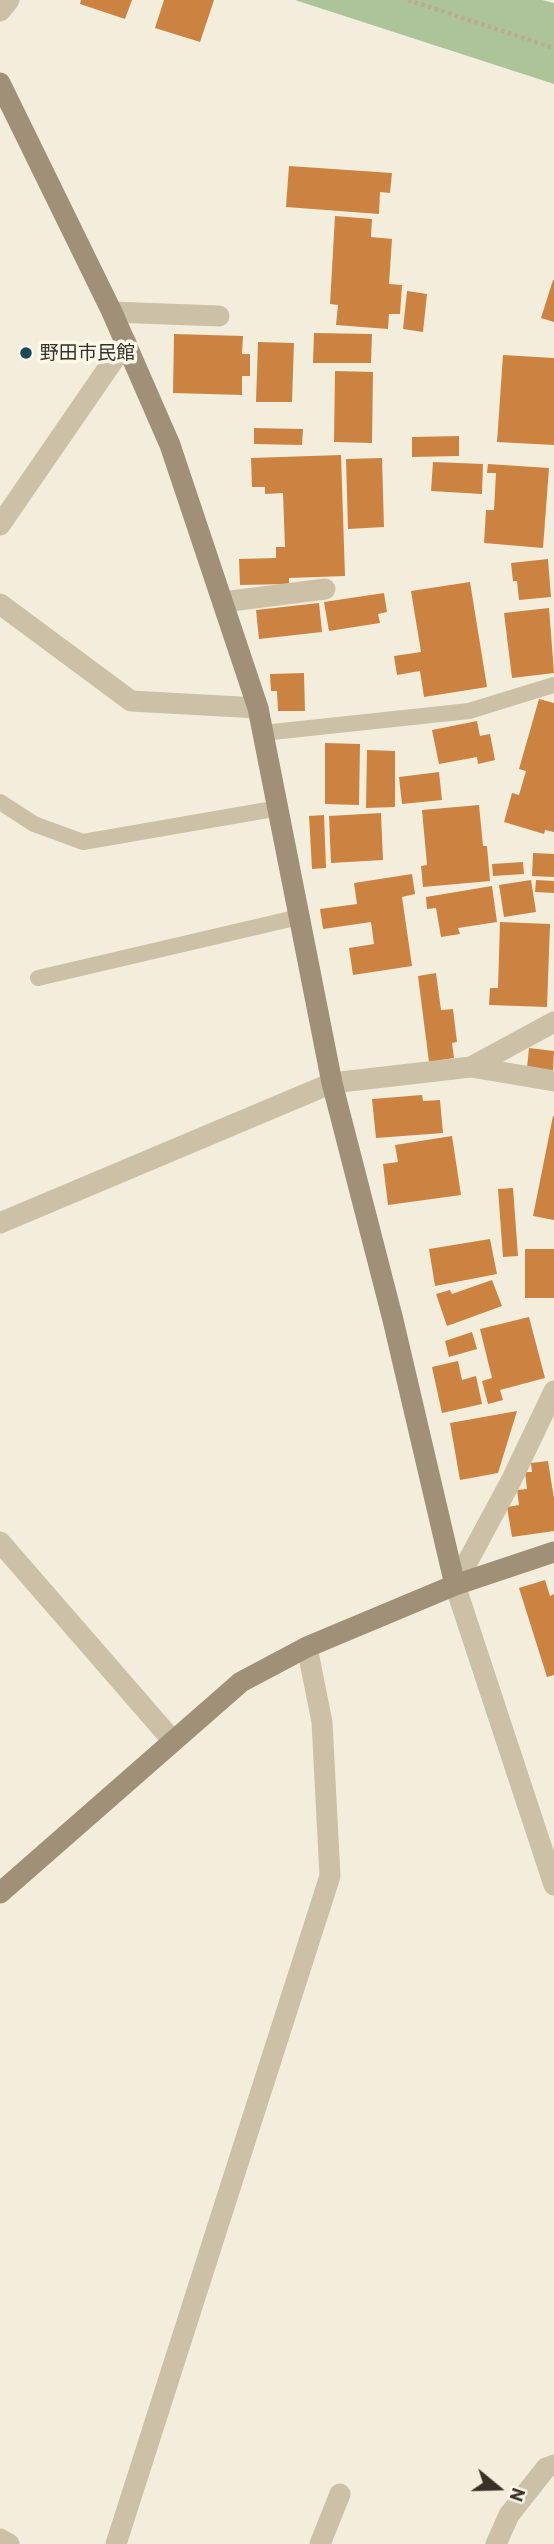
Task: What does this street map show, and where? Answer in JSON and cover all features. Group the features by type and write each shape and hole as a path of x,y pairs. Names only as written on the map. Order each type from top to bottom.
{"street":[{"path":"0,11 9,0"},
{"path":"0,83 112,312 170,445 258,708 332,1083 393,1320 455,1585 554,1885"},
{"path":"112,312 219,316"},
{"path":"0,525 126,342"},
{"path":"223,602 325,589"},
{"path":"0,604 131,701 258,708"},
{"path":"471,1068 554,1022"},
{"path":"0,1223 332,1083 471,1068 554,1081"},
{"path":"455,1585 511,1481 554,1391"},
{"path":"0,1542 173,1741"},
{"path":"0,1893 241,1682 307,1647 455,1585 554,1552"},
{"path":"116,2544 330,1875 323,1722 307,1647"},
{"path":"496,2544 509,2515 546,2468 554,2465"},
{"path":"320,2544 340,2494"},
{"path":"0,2539 9,2544"}],"lane":[{"path":"262,733 469,711 554,685"},
{"path":"0,802 34,824 82,842 279,808"},
{"path":"38,978 299,916"}],"path":[{"path":"408,0 554,48"}],"green space":[{"path":"295,0 542,0 554,3 554,84"}],"building":[{"path":"81,0 132,0 125,19 80,4"},
{"path":"164,0 214,0 200,42 155,28"},
{"path":"289,166 392,173 390,193 380,192 379,214 286,207"},
{"path":"335,216 372,219 371,237 392,239 389,284 402,285 400,314 389,314 388,329 336,325 338,305 330,304"},
{"path":"554,280 554,322 541,318"},
{"path":"407,291 427,294 423,332 403,329"},
{"path":"314,333 372,334 371,363 313,363"},
{"path":"174,334 243,336 242,354 250,354 250,376 242,376 242,395 173,393"},
{"path":"258,342 294,343 292,402 256,402"},
{"path":"503,355 554,358 554,445 497,442"},
{"path":"335,371 373,372 372,443 334,442"},
{"path":"254,428 303,429 302,445 254,444"},
{"path":"459,436 459,456 412,457 412,437"},
{"path":"341,455 345,576 289,578 289,584 240,585 239,559 276,558 276,547 285,547 283,493 265,494 265,487 252,487 251,458"},
{"path":"382,458 384,527 348,529 346,459"},
{"path":"433,462 483,464 482,494 431,491"},
{"path":"488,464 549,468 543,548 484,543 486,510 494,510 496,473 487,473"},
{"path":"548,559 551,597 519,600 511,563"},
{"path":"470,582 487,687 424,697 420,671 397,675 394,656 421,652 411,591"},
{"path":"384,593 387,612 378,614 380,623 329,631 324,602"},
{"path":"319,603 322,632 259,639 256,610"},
{"path":"549,608 554,673 512,678 504,613"},
{"path":"304,673 305,711 278,711 277,691 271,691 270,674"},
{"path":"539,699 554,703 554,832 545,830 544,834 504,822 512,793 519,795 526,771 519,769"},
{"path":"477,721 480,736 490,734 495,760 478,764 477,757 439,764 432,730"},
{"path":"325,743 360,744 359,805 325,804"},
{"path":"367,750 395,751 395,807 366,808"},
{"path":"439,772 442,800 402,804 399,777"},
{"path":"479,805 490,881 423,887 421,866 427,865 422,810"},
{"path":"381,813 383,860 331,863 329,816"},
{"path":"324,815 326,868 312,869 309,816"},
{"path":"533,853 554,854 554,877 532,876"},
{"path":"523,862 524,874 493,876 492,864"},
{"path":"412,874 415,894 402,897 412,966 353,975 349,948 374,944 371,922 323,929 320,909 357,904 354,883"},
{"path":"531,880 536,912 504,917 499,885"},
{"path":"536,880 554,881 554,893 535,892"},
{"path":"492,886 497,922 458,928 460,934 441,937 436,908 427,909 426,897"},
{"path":"500,922 550,924 547,1007 489,1005 490,988 498,988"},
{"path":"436,973 441,1010 453,1009 457,1042 452,1043 454,1058 429,1062 418,976"},
{"path":"529,1048 554,1051 553,1071 527,1068"},
{"path":"422,1095 423,1101 440,1100 443,1133 376,1138 372,1099"},
{"path":"554,1116 554,1220 533,1216"},
{"path":"452,1136 461,1195 388,1205 383,1164 398,1162 395,1145"},
{"path":"513,1188 518,1256 503,1257 498,1189"},
{"path":"490,1239 497,1274 435,1286 429,1249"},
{"path":"525,1249 554,1249 554,1298 525,1298"},
{"path":"492,1280 502,1306 447,1326 436,1294 450,1290 452,1294"},
{"path":"529,1317 545,1378 500,1390 503,1400 488,1404 482,1381 492,1378 480,1329"},
{"path":"472,1332 477,1349 449,1357 445,1341"},
{"path":"458,1361 462,1380 476,1376 482,1404 442,1413 432,1367"},
{"path":"517,1411 498,1473 460,1480 450,1423"},
{"path":"548,1461 554,1499 554,1531 512,1537 507,1507 519,1505 517,1490 527,1489 525,1472 532,1472 531,1463"},
{"path":"545,1580 550,1596 554,1594 554,1675 547,1677 519,1588"}],"place":[{"name":"野田市民館","path":"26,353"}]}
